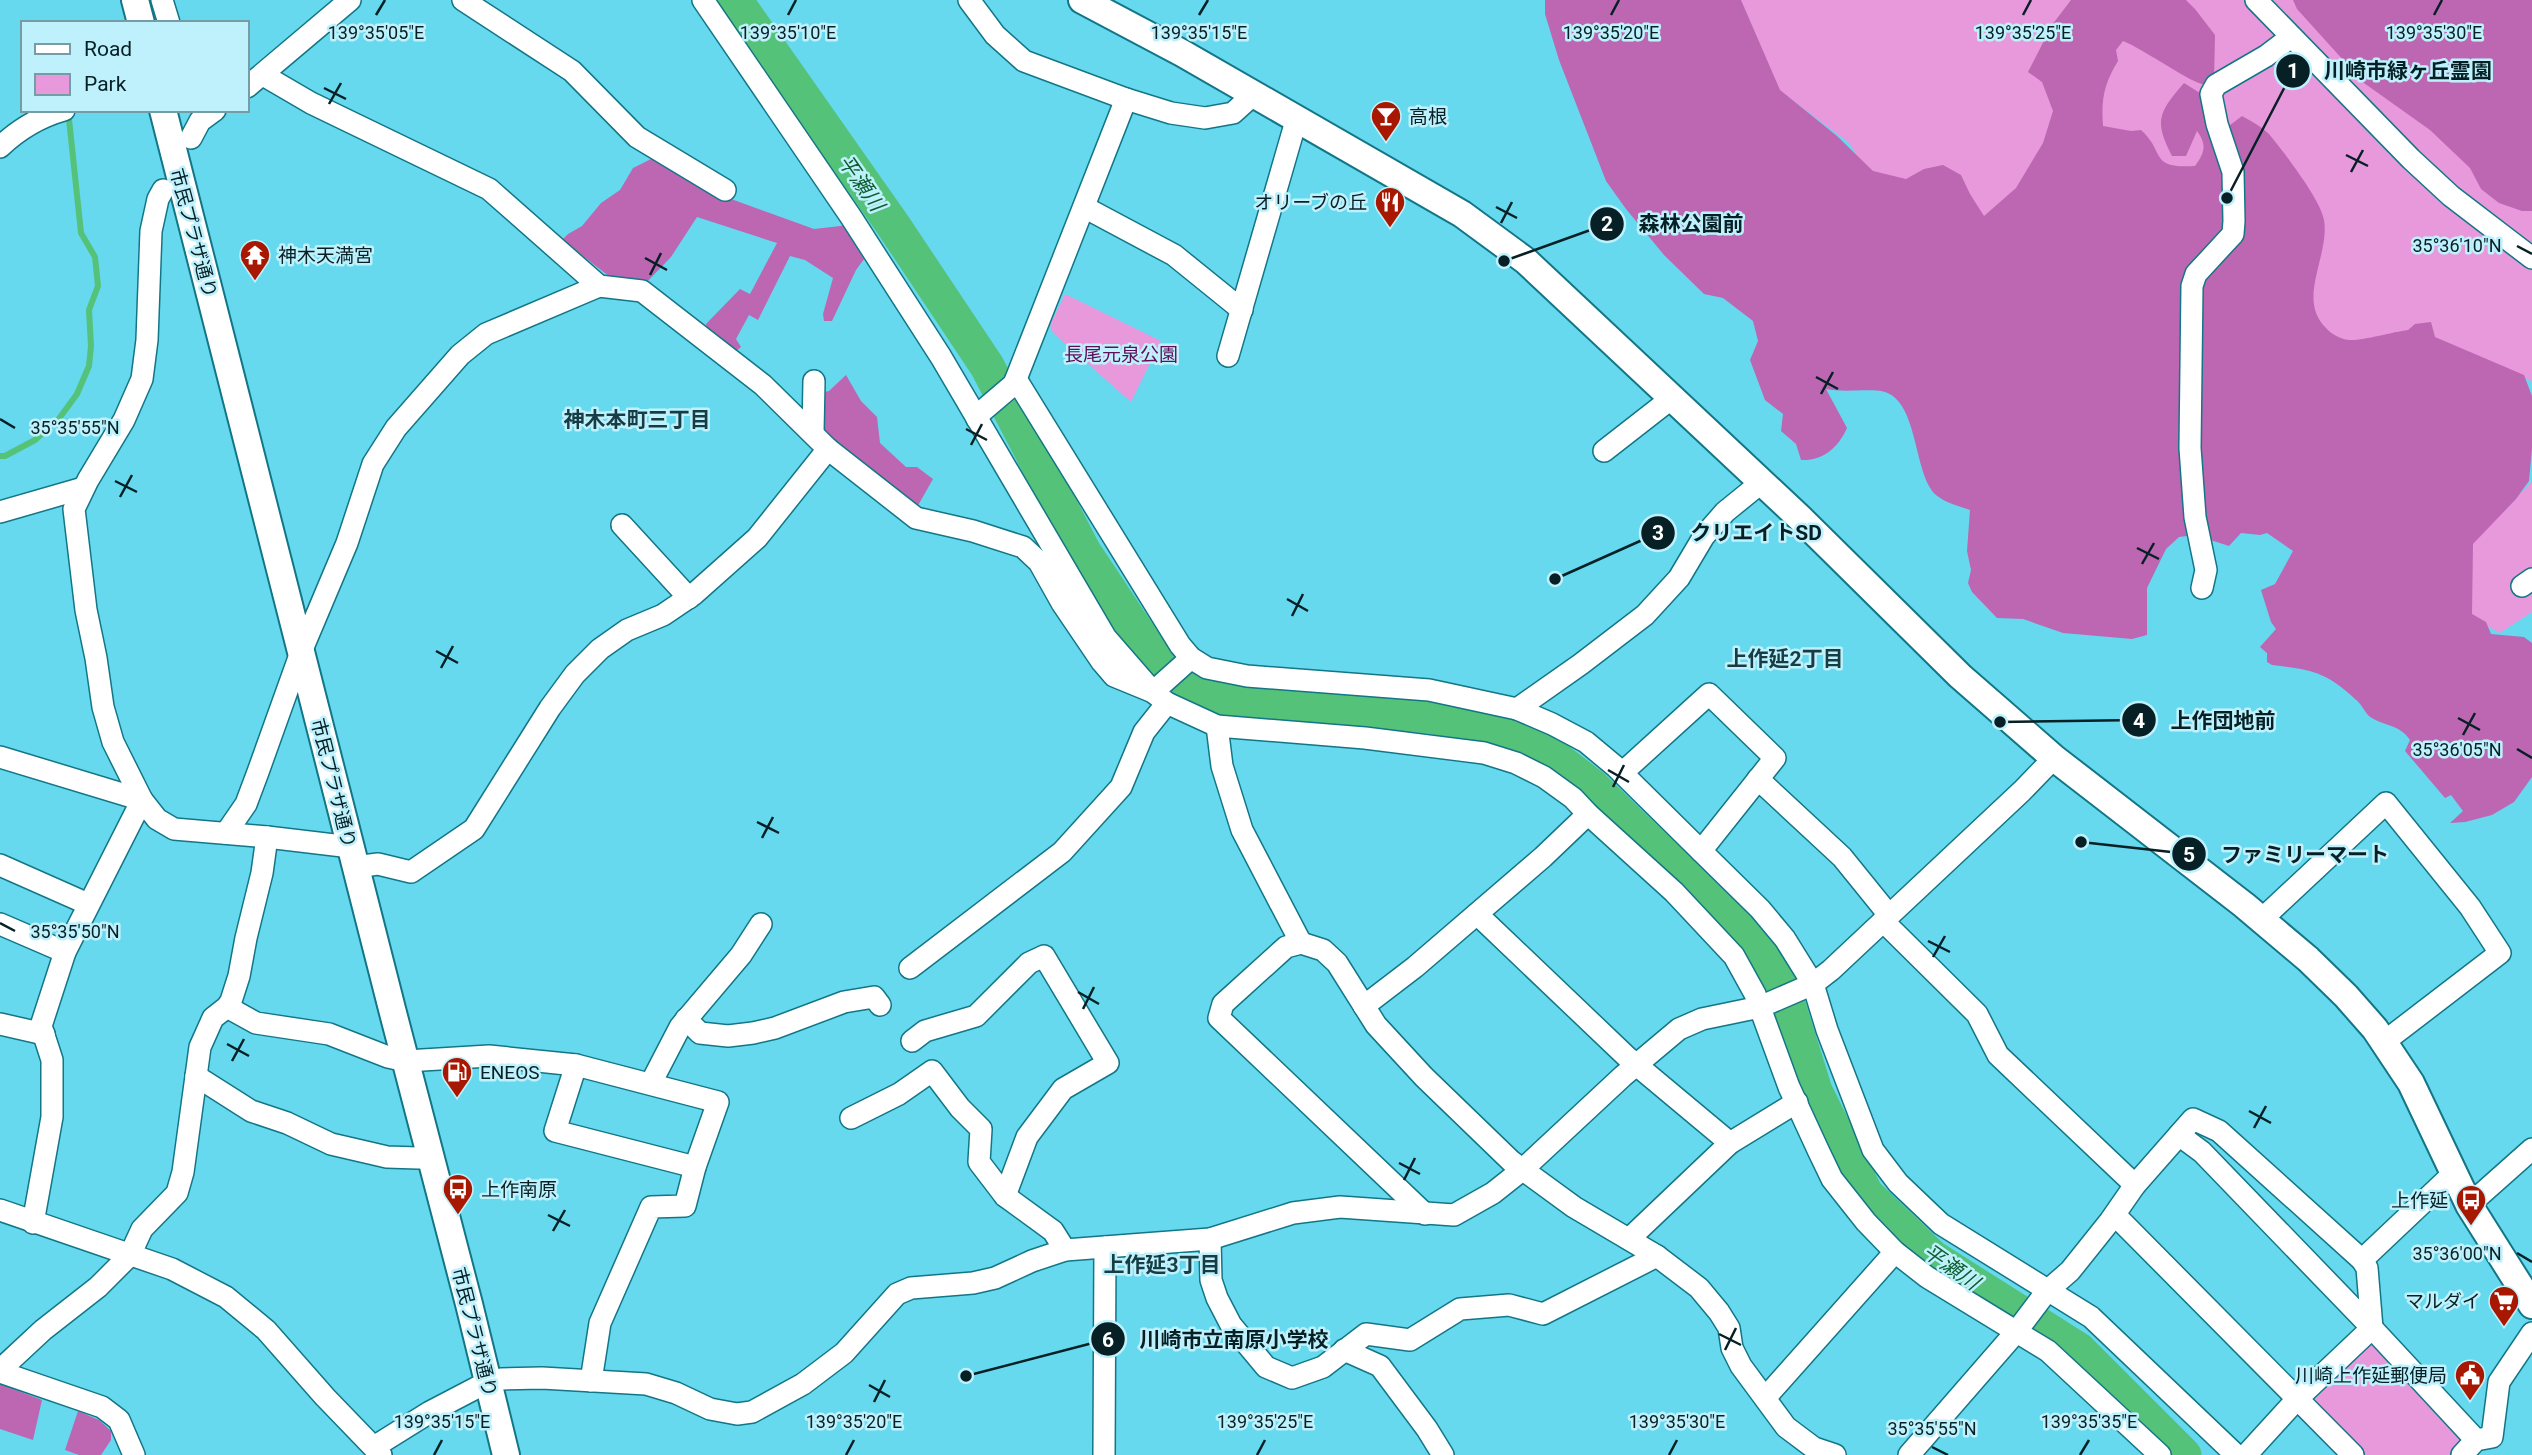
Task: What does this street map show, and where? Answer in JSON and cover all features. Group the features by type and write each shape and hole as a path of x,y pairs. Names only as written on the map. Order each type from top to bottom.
{"street":[{"path":"135,0 140,21"},
{"path":"162,0 168,21"},
{"path":"350,0 255,81 312,103 489,189 600,286"},
{"path":"463,0 572,71 637,137 725,190"},
{"path":"703,0 851,217 979,416 1107,638 1160,693"},
{"path":"969,0 995,35 1024,61 1126,99 1171,113 1205,118 1233,113 1254,94"},
{"path":"1082,0 1254,94 1296,121 1342,144 1462,214 1526,261 1762,482 1960,676 2054,758 2261,920 2346,996 2384,1042 2411,1083 2469,1205 2532,1305"},
{"path":"2256,0 2451,196 2532,258"},
{"path":"2202,589 2206,570 2195,517 2190,448 2192,286 2196,274 2233,233 2234,221 2233,172 2217,124 2211,94 2216,85 2266,57 2291,37"},
{"path":"979,416 1015,382 1126,99"},
{"path":"0,147 24,128 44,116 57,112"},
{"name":"市民プラザ通り","path":"164,112 506,1455"},
{"path":"1228,356 1296,121"},
{"path":"163,190 158,199 151,231 147,340 142,379 124,420 83,488 74,509 86,610 103,707 113,742 142,800 157,819 174,829 197,833 267,836 411,872 474,829 550,708 575,674 600,649 627,629 663,615 689,598 757,538 828,449"},
{"path":"1084,207 1174,255 1242,310"},
{"path":"226,833 250,793 301,652 347,544 373,464 396,428 460,355 486,334 600,286 642,291 763,385 828,449 916,518 973,531 1023,547 1040,562 1062,603 1114,676 1160,693 1217,726 1365,738 1484,753 1544,777 1573,797 1588,814 1674,892 1734,956 1760,1007 1797,1102 1832,1178 1860,1215 1895,1252 1927,1277 2018,1330 2048,1351 2152,1452"},
{"path":"813,432 814,381"},
{"path":"1015,382 1180,646 1186,662"},
{"path":"1604,451 1672,398"},
{"path":"1517,709 1645,615 1679,578 1704,536 1725,512 1762,482"},
{"path":"0,512 83,488"},
{"path":"622,525 689,598"},
{"path":"910,968 1062,852 1121,787 1160,693 1186,662"},
{"path":"1186,662 1247,676 1429,690 1517,709 1586,742 1622,773 1760,909 1785,939 1813,984 1827,1030 1873,1150 1898,1183 1941,1224 2045,1293 2091,1317 2236,1455"},
{"path":"1622,773 1709,694 1775,758 1701,851"},
{"path":"1217,726 1222,766 1242,830 1301,943"},
{"path":"0,757 142,800"},
{"path":"0,1210 172,1269 226,1297 266,1330 324,1397 378,1451 430,1412 501,1379 646,1384 676,1393 710,1409 737,1414 752,1412 803,1384 844,1353 897,1294 911,1288 973,1283 995,1278 1065,1250 1210,1239 1293,1213 1340,1208 1454,1215 1493,1193 1522,1170 1636,1064 1679,1029 1710,1017 1760,1007 1813,984 2022,791 2054,758"},
{"path":"1758,779 1842,857 1886,918 1977,1014 1998,1055 2135,1185"},
{"path":"33,1223 52,1118 52,1060 41,1026 65,952 142,800"},
{"path":"2261,920 2386,803 2470,907 2500,953 2384,1042"},
{"path":"1364,1006 1477,914 1588,814"},
{"path":"134,1455 119,1420 102,1407 0,1371 43,1330 98,1287 130,1255 142,1229 177,1193 183,1172 200,1047 213,1018 227,1007 239,976 262,873 267,836"},
{"path":"0,865 88,904"},
{"path":"1477,914 1636,1064 1730,1143"},
{"path":"0,924 65,952"},
{"path":"651,1083 686,1019 741,955 761,924"},
{"path":"1425,1214 1219,1018 1223,1004 1286,947 1301,943 1323,950 1337,963 1376,1025 1424,1077 1522,1170 1574,1207 1657,1256 1699,1287 1729,1328 1732,1348 1741,1366 1786,1427 1814,1448 1835,1455"},
{"path":"912,1041 925,1031 976,1017 1029,963 1044,956 1081,1017 1108,1063 1063,1089 1027,1137 1005,1196"},
{"path":"686,1019 700,1033 741,1035 775,1028 844,1002 875,996"},
{"path":"227,1007 256,1023 329,1034 388,1057 406,1061 489,1056 576,1065 718,1102 695,1167 685,1206 652,1207 600,1323 591,1381"},
{"path":"0,1024 44,1034"},
{"path":"576,1065 555,1131 695,1167"},
{"path":"851,1118 899,1094 932,1071 960,1108 981,1129 979,1162 1005,1196 1053,1231 1065,1250"},
{"path":"196,1076 251,1111 287,1123 331,1144 387,1157 431,1156"},
{"path":"1629,1239 1730,1143 1797,1102"},
{"path":"1909,1455 2018,1330 2045,1293 2070,1271 2115,1215 2135,1185 2193,1119 2219,1131 2362,1260 2367,1268 2372,1328"},
{"path":"2179,1135 2202,1152 2483,1447"},
{"path":"2469,1205 2532,1149"},
{"path":"2362,1260 2454,1174"},
{"path":"2115,1215 2353,1455"},
{"path":"1210,1239 1211,1280 1231,1325 1266,1367 1292,1378 1323,1367 1366,1334 1410,1340 1460,1309 1509,1305 1544,1314 1657,1256"},
{"path":"1104,1455 1105,1247"},
{"path":"1766,1397 1895,1252"},
{"path":"2246,1455 2298,1398 2372,1328"},
{"path":"2483,1447 2499,1382 2532,1333"},
{"path":"1344,1350 1380,1366 1443,1455"}],"green space":[{"path":"1741,0 2532,0 2532,383 2430,339 2353,376 1990,234 1868,174 1849,143 1779,90"},
{"name":"長尾元泉公園","path":"1065,294 1161,341 1131,402 1053,333 1050,325"},
{"path":"2532,481 2532,612 2500,633 2454,608 2446,557 2509,506"},
{"path":"2368,1344 2378,1345 2463,1438 2451,1455 2364,1455 2315,1404 2314,1394"}],"shaded area":[{"path":"1545,0 1741,0 1780,90 1837,136 1873,171 1906,179 1924,169 1943,165 1961,175 1984,216 2016,188 2043,143 2053,111 2042,82 2028,72 2052,25 2071,0 2186,0 2215,35 2214,80 2203,84 2197,82 2123,41 2116,50 2118,61 2104,92 2103,126 2141,130 2164,162 2170,165 2195,166 2204,148 2197,131 2186,156 2172,156 2161,125 2164,110 2184,83 2200,93 2213,138 2242,116 2253,122 2269,134 2283,152 2309,188 2321,211 2325,234 2316,277 2314,304 2318,317 2328,330 2340,338 2355,340 2408,330 2415,324 2431,322 2435,337 2524,375 2532,396 2529,481 2516,499 2473,544 2472,614 2486,622 2491,634 2524,637 2532,643 2532,777 2514,802 2492,815 2450,823 2463,811 2451,795 2445,798 2405,751 2410,740 2406,735 2369,716 2357,701 2326,677 2267,662 2267,653 2260,647 2276,629 2271,622 2261,590 2275,584 2293,551 2267,533 2241,533 2229,546 2195,535 2179,537 2166,549 2147,588 2147,635 2132,639 2063,633 2023,619 1997,618 1972,592 1968,583 1971,570 1967,551 1970,510 1940,498 1929,485 1910,424 1896,399 1879,391 1826,389 1847,428 1829,452 1809,460 1801,460 1796,444 1781,431 1783,414 1765,400 1750,360 1758,341 1753,321 1723,298 1704,294 1664,255 1606,181 1559,60 1545,14"},
{"path":"2293,0 2532,0 2532,211 2522,211 2499,203 2481,189 2470,168 2430,130 2364,83 2297,9"},
{"path":"653,158 709,191 814,229 849,225 867,255 856,270 832,321 824,321 823,314 833,278 805,260 790,256 758,320 749,315 736,339 741,347 735,352 707,331 706,324 740,289 750,294 777,243 697,217 671,257 644,285 614,280 562,240 582,226 601,203 620,190 633,168"},
{"path":"846,375 861,401 877,417 880,443 906,467 917,467 933,479 916,509 821,435 819,393 829,391"},
{"path":"0,1384 42,1400 33,1440 0,1429"},
{"path":"78,1411 99,1420 111,1431 111,1440 101,1455 79,1455 65,1450"}],"waterway":[{"name":"平瀬川","path":"735,0 893,225 987,366 1084,552 1153,656 1180,684 1212,698 1430,716 1503,733 1553,756 1592,786 1752,941 1780,979 1815,1091 1866,1194 1932,1257 2079,1350 2184,1455"},
{"path":"0,456 35,440 58,420 77,394 89,366 89,310 98,286 95,257 81,233 69,119"}],"place":[{"name":"高根","path":"1386,143"},
{"name":"川崎市緑ヶ丘霊園","path":"2227,198"},
{"name":"オリーブの丘","path":"1390,229"},
{"name":"森林公園前","path":"1504,261"},
{"name":"神木天満宮","path":"255,282"},
{"name":"クリエイトSD","path":"1555,579"},
{"name":"上作団地前","path":"2000,722"},
{"name":"ファミリーマート","path":"2081,842"},
{"name":"ENEOS","path":"457,1099"},
{"name":"上作南原","path":"458,1216"},
{"name":"上作延","path":"2471,1227"},
{"name":"マルダイ","path":"2504,1328"},
{"name":"川崎市立南原小学校","path":"966,1376"},
{"name":"川崎上作延郵便局","path":"2470,1402"}],"district":[{"name":"神木本町三丁目","path":"637,420"},
{"name":"上作延2丁目","path":"1785,659"},
{"name":"上作延3丁目","path":"1162,1265"}]}
